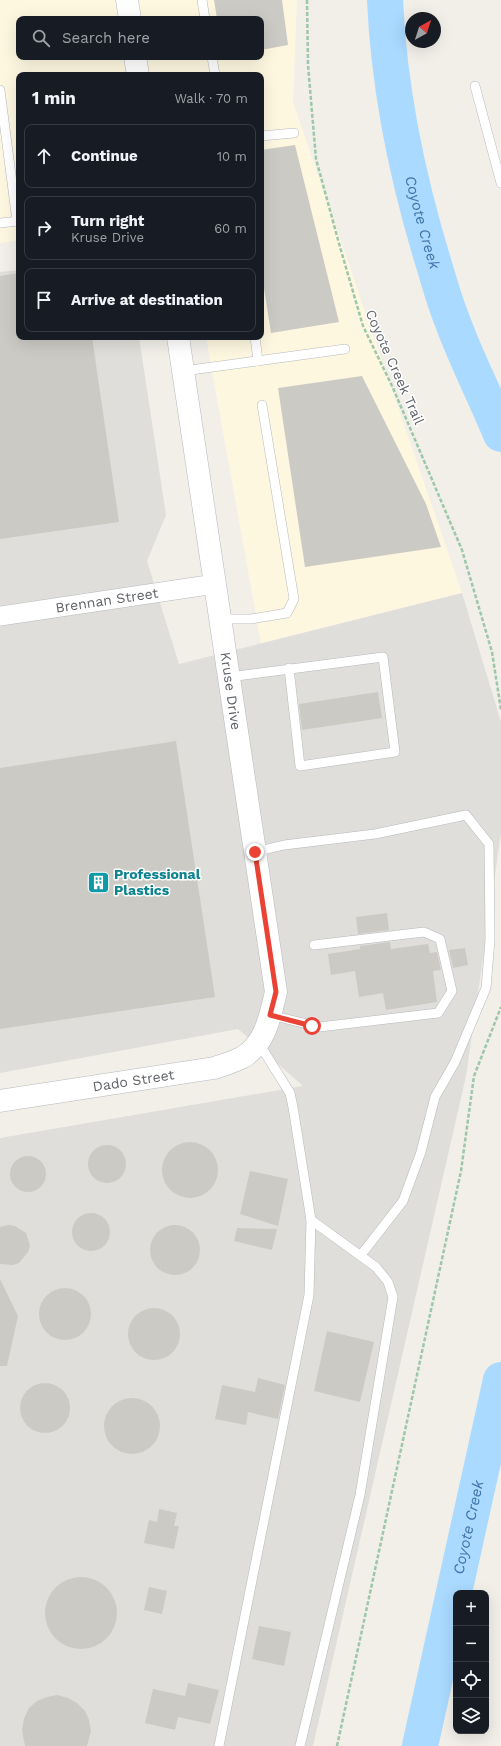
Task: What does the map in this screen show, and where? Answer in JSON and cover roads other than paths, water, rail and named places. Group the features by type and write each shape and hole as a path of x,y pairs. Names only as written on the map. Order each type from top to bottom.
{"street":[{"path":"127,0 130,16"},
{"path":"136,60 138,72"},
{"name":"Kruse Drive","path":"178,340 276,992 266,1031 258,1042"},
{"name":"Brennan Street","path":"0,616 215,584"},
{"name":"Dado Street","path":"0,1101 214,1068 244,1057 258,1042"}],"lane":[{"path":"202,0 205,16"},
{"path":"212,60 214,72"},
{"path":"475,86 501,183"},
{"path":"0,90 16,206"},
{"path":"264,136 294,134"},
{"path":"0,223 16,221"},
{"path":"255,340 258,361"},
{"path":"183,371 345,349"},
{"path":"220,620 251,619 287,613 294,599 262,405"},
{"path":"229,677 289,668 383,657 395,752 300,766 289,668"},
{"path":"255,852 284,845 375,834 466,814 489,844 490,940 486,988 455,1062 435,1097 421,1152 403,1200 361,1255"},
{"path":"270,1015 319,1027 438,1013 452,991 440,940 424,932 314,945"},
{"path":"219,1746 309,1295 311,1220 290,1093 258,1042"},
{"path":"300,1746 360,1494 393,1297 388,1282 376,1267 311,1220"}],"waterway":[{"name":"Coyote Creek","path":"385,0 387,34 395,102 416,202 447,307 463,349 501,434"},
{"name":"Coyote Creek","path":"420,1746 501,1380"}],"place":[{"name":"Professional Plastics","path":"99,882"}]}
